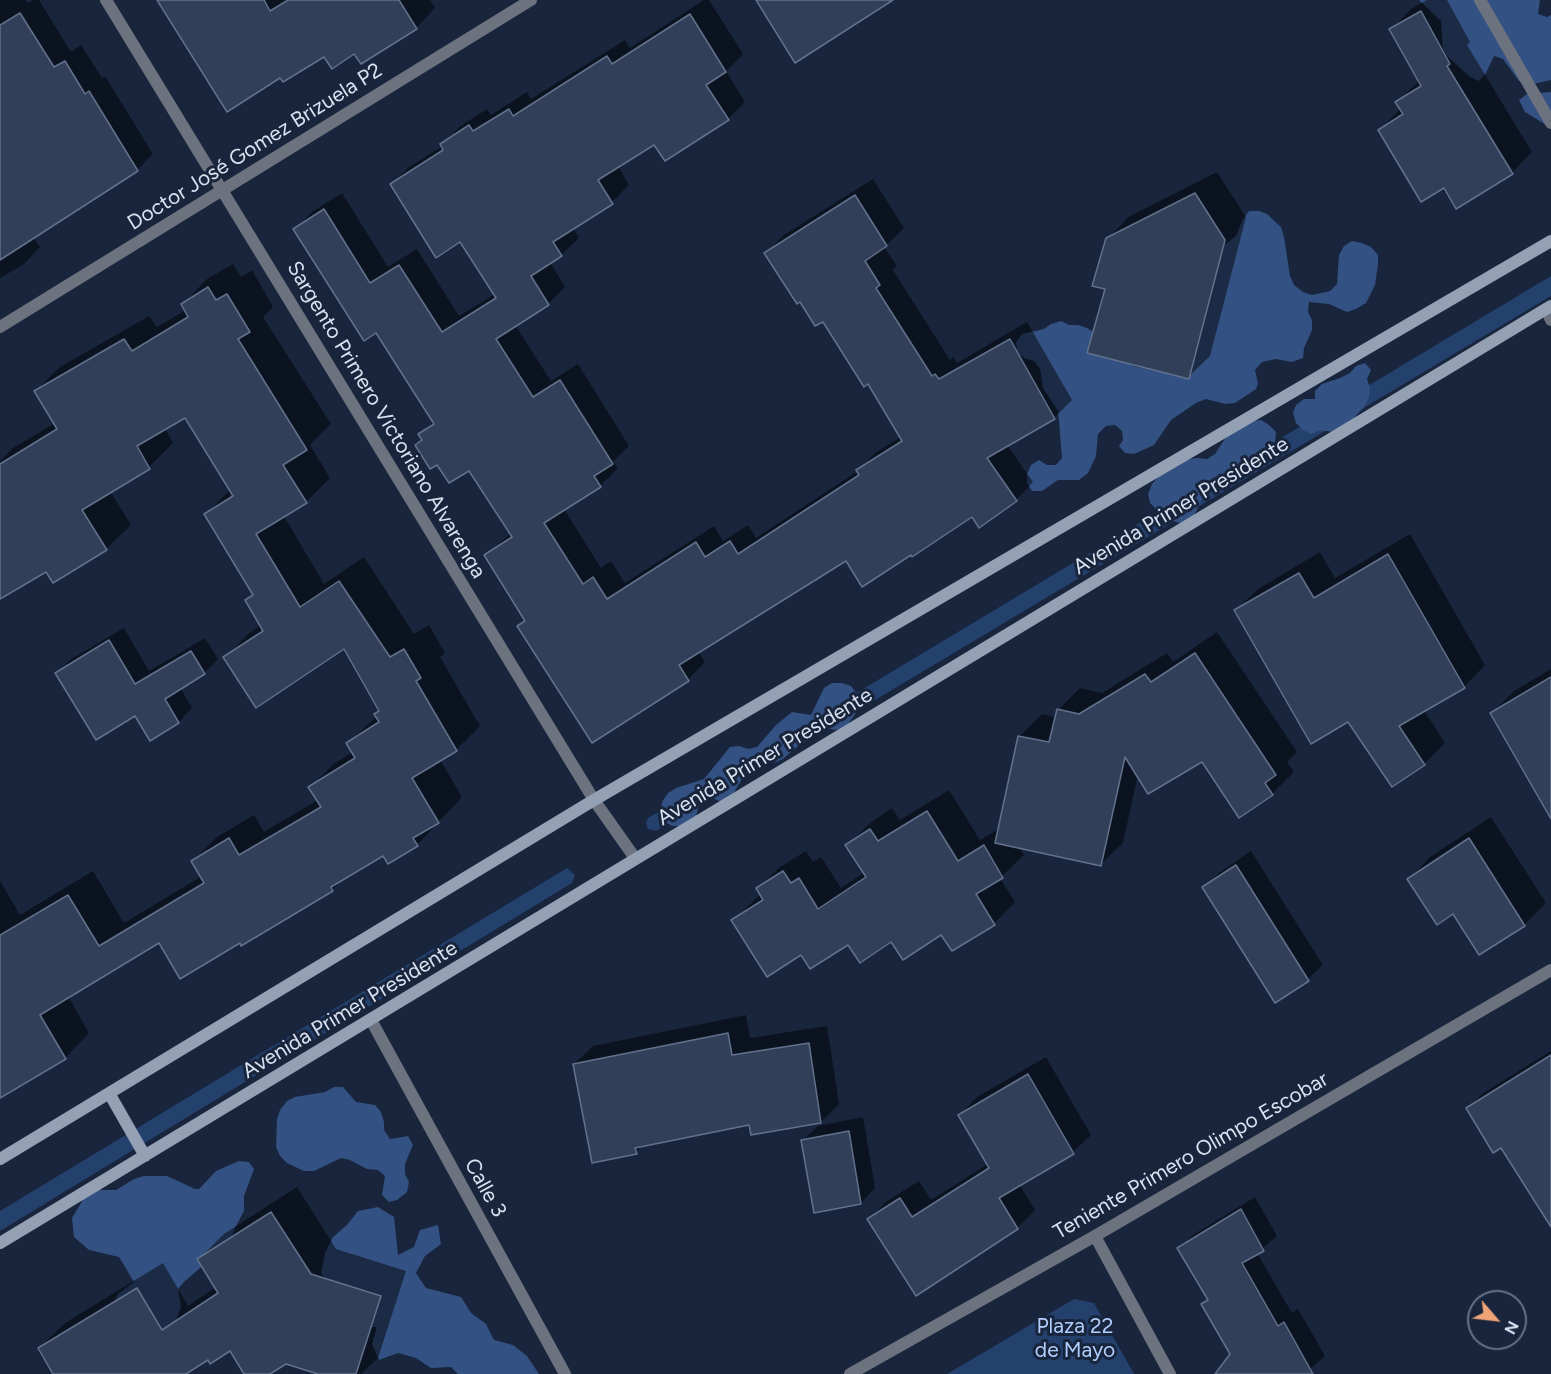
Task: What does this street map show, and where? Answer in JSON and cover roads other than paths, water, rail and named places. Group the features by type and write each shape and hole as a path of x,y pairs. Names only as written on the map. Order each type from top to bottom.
{"main road":[{"name":"Avenida Primer Presidente","path":"0,1160 594,800 1551,241"},
{"name":"Avenida Primer Presidente","path":"0,1244 635,858 1549,312"},
{"path":"109,1093 145,1156"}],"street":[{"name":"Sargento Primero Victoriano Alvarenga","path":"106,0 594,800 635,858"},
{"name":"Doctor José Gomez Brizuela P2","path":"0,327 531,0"},
{"path":"1480,0 1551,123"},
{"name":"Teniente Primero Olimpo Escobar","path":"850,1374 1095,1236 1551,970"},
{"name":"Calle 3","path":"371,1020 565,1374"},
{"path":"1095,1236 1170,1374"}],"park label":[{"name":"Plaza 22 de Mayo","path":"1075,1339"}]}
